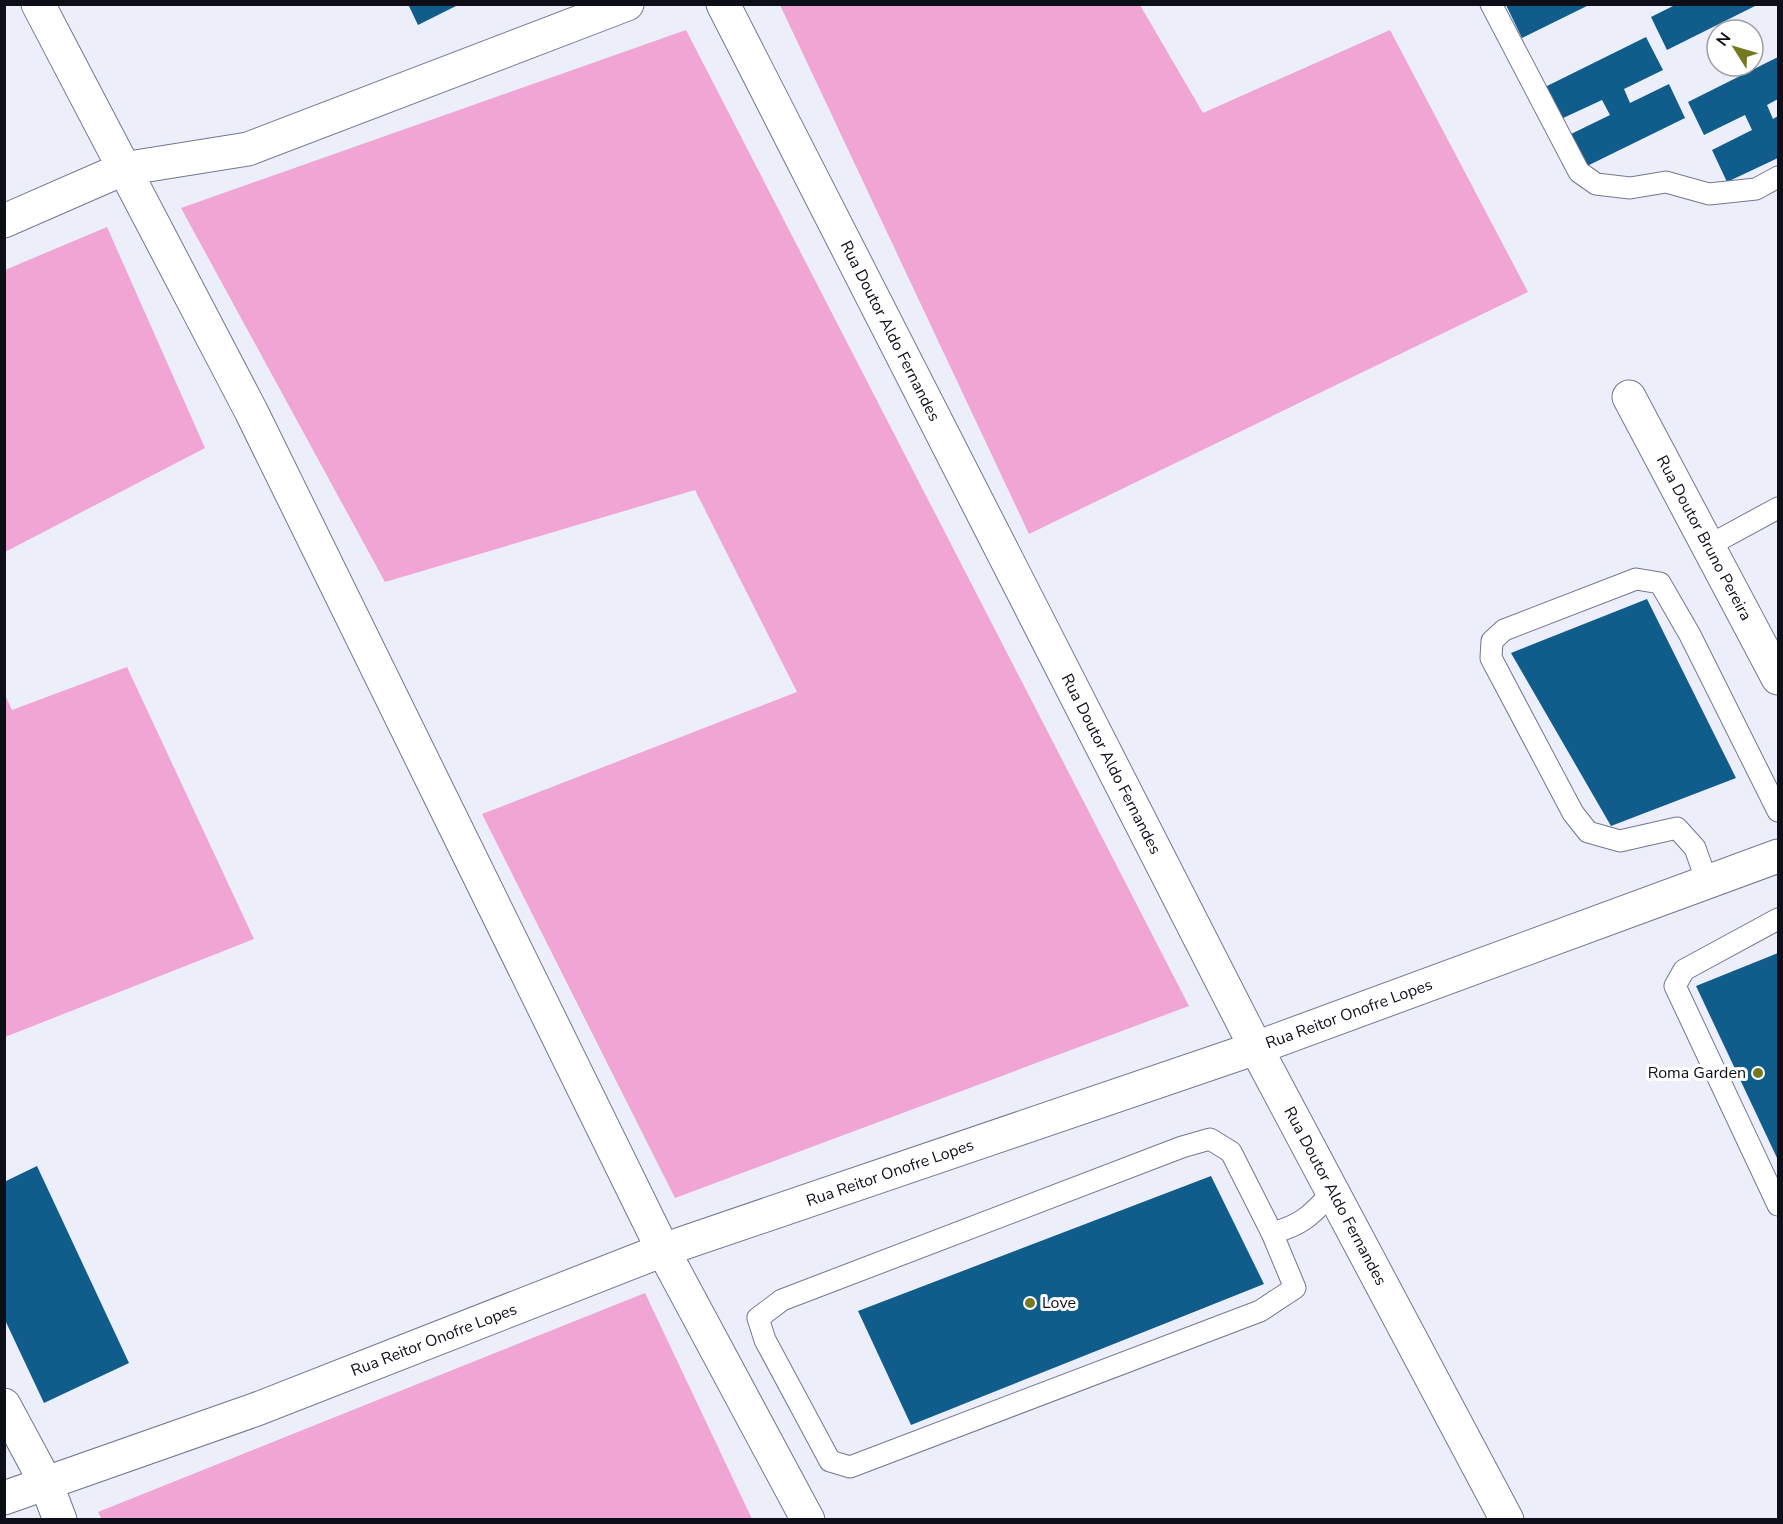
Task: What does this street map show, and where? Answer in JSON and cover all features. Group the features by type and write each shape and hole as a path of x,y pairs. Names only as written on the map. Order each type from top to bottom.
{"street":[{"path":"38,4 251,411 663,1250 808,1520"},
{"path":"4,221 123,169 248,149 627,4"},
{"name":"Rua Doutor Aldo Fernandes","path":"723,4 1256,1048 1507,1520"},
{"name":"Rua Doutor Bruno Pereira","path":"1629,397 1779,678"},
{"name":"Rua Reitor Onofre Lopes","path":"4,1498 256,1409 663,1250 1256,1048 1779,856"},
{"path":"4,1405 46,1483 60,1520"}],"lane":[{"path":"1491,4 1579,172 1596,184 1630,188 1666,182 1709,194 1756,189 1779,177"},
{"path":"1708,546 1779,508"},
{"path":"1707,882 1695,848 1677,828 1647,837 1620,841 1588,832 1573,813 1491,658 1492,641 1504,630 1636,579 1660,583 1690,635 1779,811"},
{"path":"1779,918 1684,970 1675,986 1779,1205"},
{"path":"1210,1139 1232,1152 1272,1233 1295,1288 1260,1311 849,1467 830,1461 765,1340 758,1318 782,1300 1182,1147 1210,1139"},
{"path":"1272,1233 1305,1221 1333,1192"}],"shaded area":[{"path":"780,5 1140,5 1203,113 1390,30 1528,292 1029,534"},
{"path":"686,30 1189,1006 675,1198 482,814 797,692 695,490 385,582 181,208"},
{"path":"107,227 205,448 5,552 5,270"},
{"path":"127,667 254,939 5,1037 5,695 12,710"},
{"path":"645,1293 752,1519 102,1520 98,1512"}],"building":[{"path":"408,4 460,4 418,25"},
{"path":"1591,4 1522,38 1506,5"},
{"path":"1677,4 1759,4 1731,18 1705,18 1705,31 1667,50 1651,17"},
{"path":"1646,37 1663,70 1624,89 1630,103 1669,84 1685,118 1585,167 1569,135 1610,115 1602,100 1561,119 1545,87"},
{"path":"1778,57 1778,99 1767,105 1773,119 1778,116 1778,158 1727,182 1712,150 1752,130 1745,115 1704,135 1688,102 1736,78 1765,78 1765,64"},
{"path":"1647,599 1736,778 1611,826 1511,653"},
{"name":"Roma Garden","path":"1778,953 1778,1160 1696,986"},
{"path":"37,1166 129,1363 44,1403 4,1318 4,1182"},
{"path":"1211,1176 1264,1284 911,1425 858,1311"}],"place":[{"name":"Roma Garden","path":"1758,1073"},
{"name":"Love","path":"1030,1303"}]}
